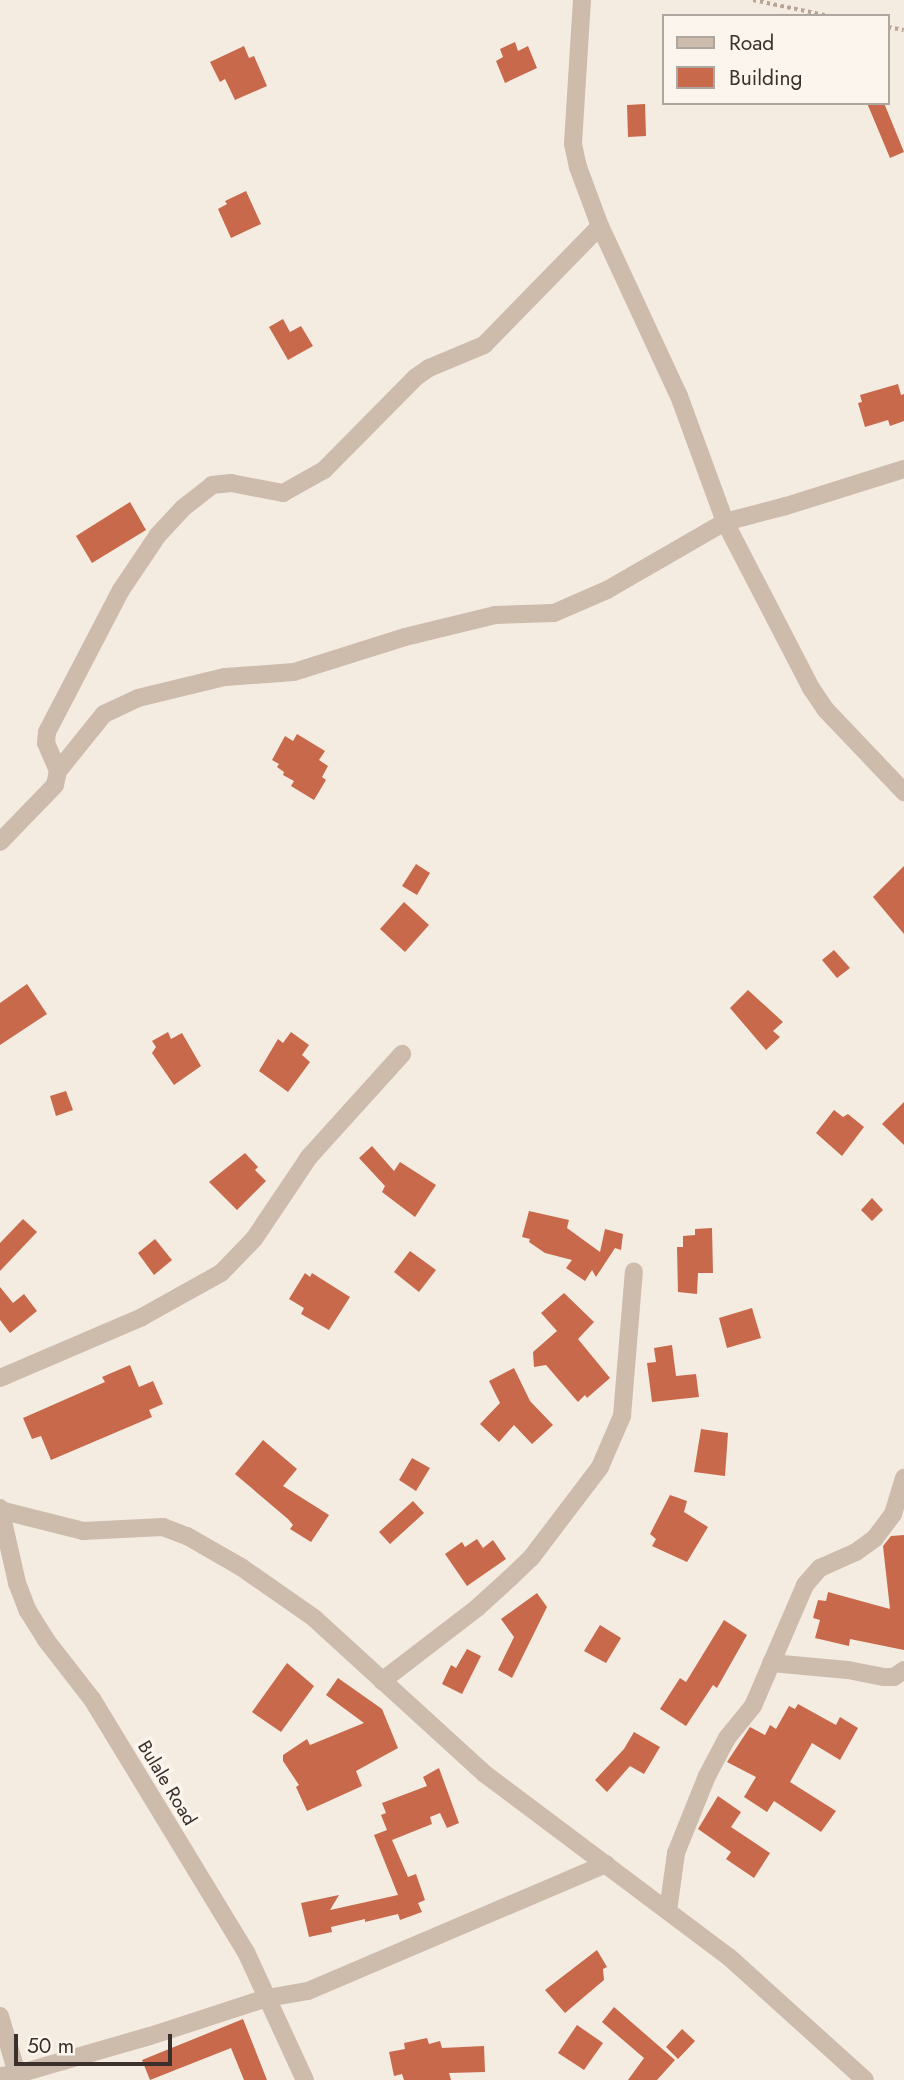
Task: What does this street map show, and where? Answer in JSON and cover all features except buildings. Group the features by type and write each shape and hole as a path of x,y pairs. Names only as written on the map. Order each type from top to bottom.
{"street":[{"path":"582,0 573,145 578,167 600,226 679,396 724,522 825,709 904,792"},
{"path":"58,771 46,743 47,732 121,590 158,536 183,508 212,485 231,483 283,493 324,470 416,377 429,368 484,345 600,226"},
{"path":"0,842 43,801 55,785 58,771 104,714 138,698 225,677 294,672 405,637 495,615 554,613 607,590 724,522 786,506 904,469"},
{"path":"0,1378 22,1366 57,1355 142,1317 221,1272 254,1239 309,1157 402,1054"},
{"path":"382,1681 477,1608 531,1558 600,1467 622,1416 634,1271"},
{"path":"668,1910 676,1853 682,1833 727,1738 752,1706 812,1574 856,1552 875,1538 893,1514 904,1478"},
{"path":"0,1509 66,1529 155,1526 187,1536 240,1567 314,1618 485,1774 729,1957 865,2080"},
{"name":"Bulale Road","path":"0,1509 18,1583 28,1611 112,1731 246,1952 304,2080"},
{"path":"771,1663 848,1670 889,1677 904,1671"},
{"path":"0,2076 19,2077 267,1998 308,1991 606,1864"},
{"path":"0,2016 19,2077"}],"path":[{"path":"753,0 820,14"}]}
